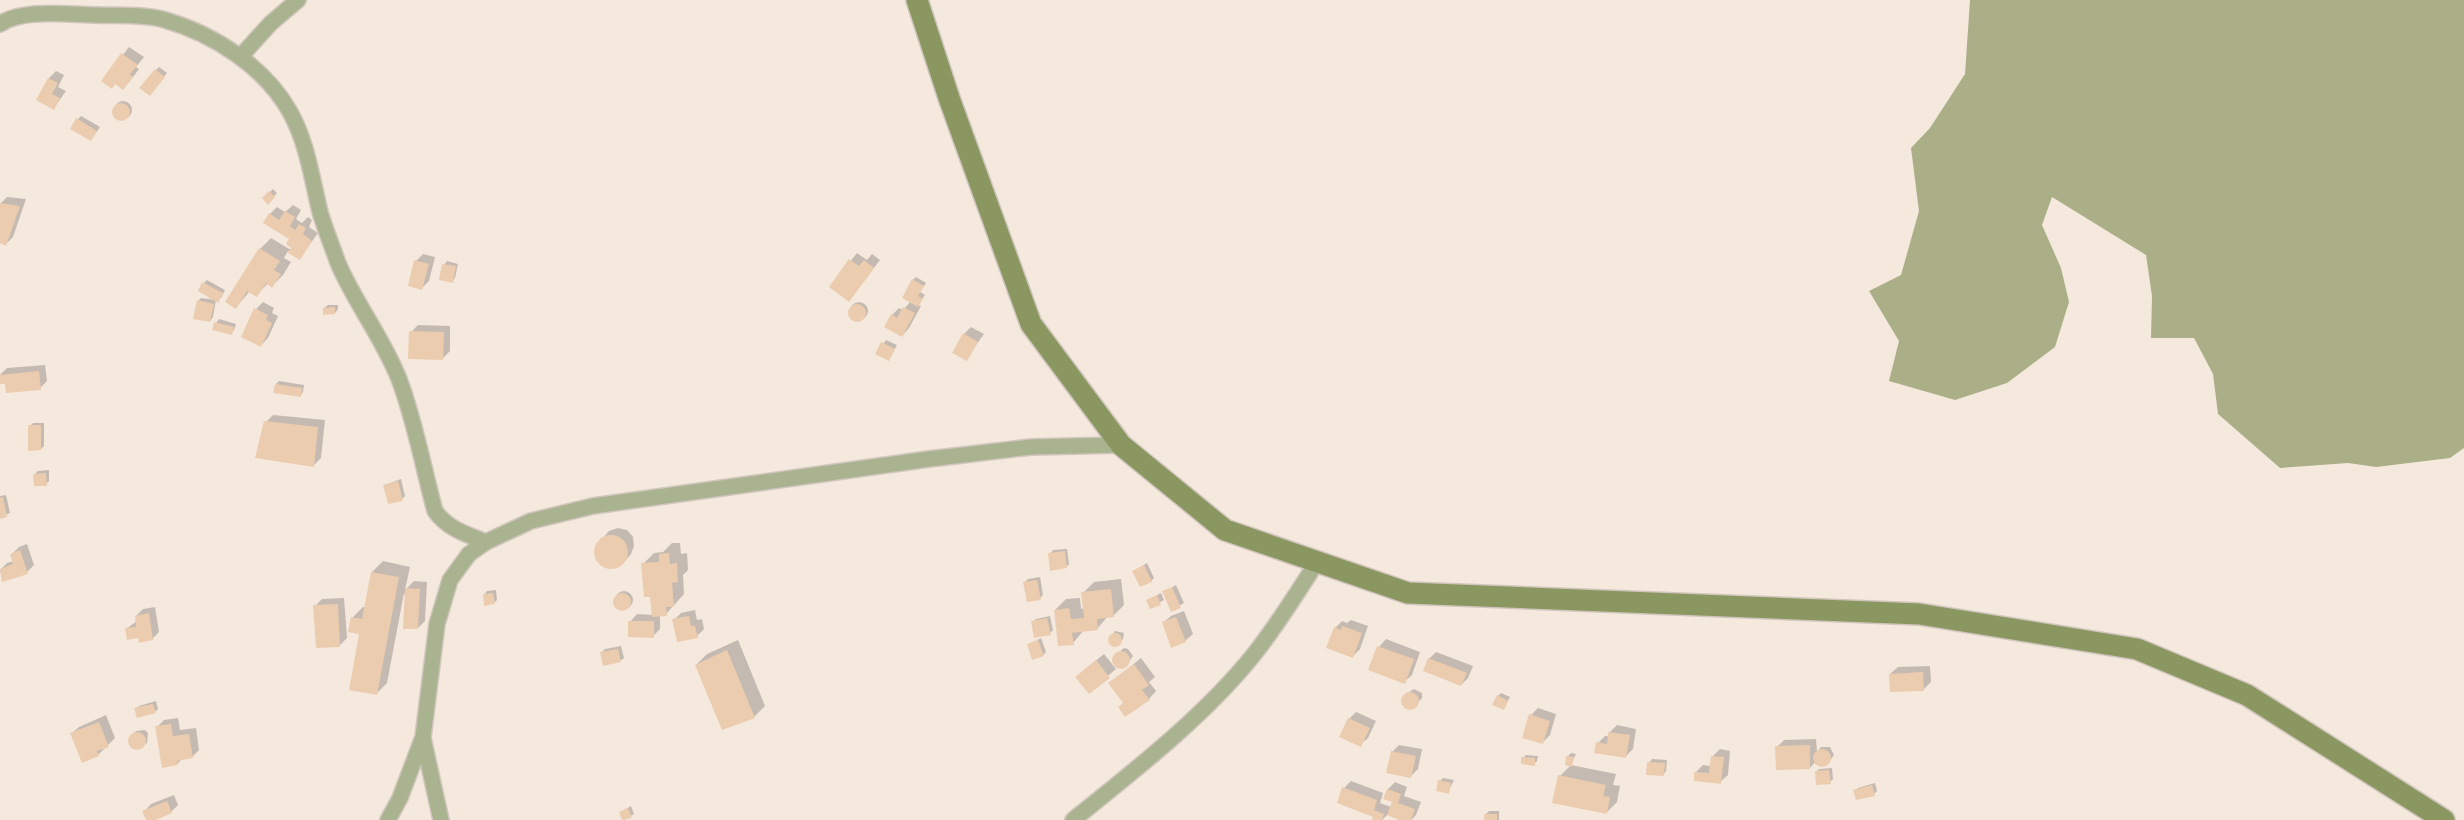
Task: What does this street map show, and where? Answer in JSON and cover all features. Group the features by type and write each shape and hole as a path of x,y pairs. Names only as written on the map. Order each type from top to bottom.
{"main road":[{"path":"917,0 949,98 1031,324 1121,445 1225,530 1408,593 1919,614 2137,649 2247,695 2444,820"}],"street":[{"path":"241,56 271,23 298,0"},
{"path":"0,24 16,16 34,14 135,16 164,19 188,28 241,56 290,112 305,151 321,214 342,272 374,328 399,379 435,510 452,529 486,542"},
{"path":"388,820 423,737 437,624 450,580 469,554 486,542 531,521 593,506 1031,447 1121,445"},
{"path":"1073,820 1205,709 1255,654 1317,562"},
{"path":"423,737 441,820"}],"green space":[{"path":"1970,0 2464,0 2464,448 2450,458 2376,467 2348,463 2280,468 2218,414 2213,374 2194,338 2151,338 2152,296 2146,255 2052,197 2042,225 2061,268 2069,302 2055,347 2007,383 1955,400 1889,381 1899,341 1869,291 1901,275 1919,211 1911,148 1930,128 1965,74"}],"building":[{"path":"121,53 138,65 130,74 133,77 123,90 115,84 112,89 101,81"},
{"path":"155,69 165,77 150,96 139,88"},
{"path":"48,78 58,83 52,94 60,98 54,110 36,100"},
{"path":"117,103 125,103 130,108 128,119 117,121 112,116 112,108"},
{"path":"76,118 97,131 91,141 70,129"},
{"path":"269,191 275,197 268,205 262,198"},
{"path":"0,203 20,206 6,246 0,243"},
{"path":"285,211 295,217 290,226 295,230 299,224 306,228 303,234 312,241 300,260 288,253 291,248 286,244 289,239 263,223 269,213 279,220"},
{"path":"259,248 280,261 274,270 281,274 272,288 266,283 257,297 247,291 236,309 225,302"},
{"path":"849,259 859,266 864,260 874,268 849,302 829,287"},
{"path":"414,260 429,264 422,290 408,286"},
{"path":"442,264 456,266 453,283 439,280"},
{"path":"912,279 924,286 918,296 923,299 918,307 902,298"},
{"path":"202,282 223,293 218,303 198,291"},
{"path":"197,300 214,304 210,322 193,319"},
{"path":"853,304 861,304 866,309 864,320 853,322 848,317 848,309"},
{"path":"335,307 335,314 323,315 323,308"},
{"path":"903,307 915,313 902,337 884,327 891,314 897,318"},
{"path":"254,308 268,315 266,320 272,323 261,347 241,337"},
{"path":"214,322 234,327 232,335 212,330"},
{"path":"409,331 444,332 443,360 408,359"},
{"path":"963,333 978,342 967,361 952,353"},
{"path":"881,342 895,349 889,361 875,354"},
{"path":"39,371 41,390 6,393 5,384 0,384 0,375"},
{"path":"275,384 302,388 301,397 273,393"},
{"path":"264,421 318,427 314,467 255,458"},
{"path":"28,425 41,425 41,450 28,451"},
{"path":"46,473 47,486 34,486 33,474"},
{"path":"398,481 403,501 388,504 383,485"},
{"path":"3,497 7,517 0,519 0,498"},
{"path":"611,535 623,540 628,552 623,564 611,569 599,564 594,552 599,540"},
{"path":"20,550 28,574 2,582 0,569 13,564 10,554"},
{"path":"1065,551 1067,568 1050,571 1048,553"},
{"path":"669,553 670,564 677,563 678,582 672,583 674,607 666,607 667,616 652,617 650,597 644,597 641,563 659,562 659,554"},
{"path":"1144,565 1152,582 1140,587 1132,571"},
{"path":"371,572 399,577 377,695 349,690 359,634 348,632 351,617 362,619"},
{"path":"1037,580 1041,600 1027,602 1023,582"},
{"path":"1172,587 1181,608 1171,612 1162,591"},
{"path":"405,588 420,589 418,629 403,629"},
{"path":"1111,589 1114,617 1097,619 1098,630 1072,633 1074,645 1058,646 1054,610 1069,608 1071,619 1084,618 1081,592"},
{"path":"493,593 495,604 484,606 483,594"},
{"path":"618,593 626,593 631,598 629,609 618,611 613,606 613,598"},
{"path":"1157,595 1161,605 1150,609 1146,600"},
{"path":"338,604 340,647 316,648 313,605"},
{"path":"149,613 153,640 139,643 138,638 127,640 125,628 136,627 135,616"},
{"path":"689,616 691,626 695,626 698,638 677,642 672,619"},
{"path":"1176,617 1186,642 1171,648 1162,622"},
{"path":"1047,618 1051,635 1034,638 1031,621"},
{"path":"628,621 654,621 654,638 628,637"},
{"path":"1342,626 1362,633 1353,658 1326,648 1334,627 1341,630"},
{"path":"1115,633 1120,635 1122,640 1120,645 1115,647 1110,645 1108,640 1110,635"},
{"path":"1038,640 1044,656 1032,660 1027,644"},
{"path":"1377,646 1414,659 1405,684 1368,670"},
{"path":"618,649 621,662 603,666 600,652"},
{"path":"727,650 755,718 722,730 695,665"},
{"path":"1117,651 1125,651 1130,656 1128,667 1117,669 1112,664 1112,656"},
{"path":"1428,658 1467,673 1461,686 1423,671"},
{"path":"1096,660 1110,678 1089,694 1075,677"},
{"path":"1134,664 1149,685 1142,690 1150,700 1125,717 1118,707 1123,703 1108,683"},
{"path":"1923,672 1924,691 1890,692 1889,674"},
{"path":"1406,692 1414,692 1419,697 1417,708 1406,710 1401,705 1401,697"},
{"path":"1497,695 1508,701 1504,710 1492,705"},
{"path":"153,704 156,713 137,718 134,708"},
{"path":"1529,714 1550,721 1543,744 1522,738"},
{"path":"1348,718 1370,728 1361,747 1339,737"},
{"path":"99,722 109,747 97,751 99,756 82,763 70,733"},
{"path":"171,724 173,736 189,734 193,758 177,761 178,765 162,768 155,726"},
{"path":"133,732 141,732 146,737 144,748 133,750 128,745 128,737"},
{"path":"1608,732 1630,735 1626,758 1594,753 1596,742 1607,744"},
{"path":"1810,745 1810,769 1776,770 1775,746"},
{"path":"1818,749 1826,749 1831,754 1829,765 1818,767 1813,762 1813,754"},
{"path":"1391,751 1416,756 1411,778 1386,773"},
{"path":"1566,756 1574,757 1572,767 1565,765"},
{"path":"1711,756 1724,757 1721,784 1694,781 1694,772 1709,773"},
{"path":"1521,757 1535,758 1535,766 1521,764"},
{"path":"1647,762 1665,763 1664,776 1646,775"},
{"path":"1829,770 1831,784 1816,785 1815,771"},
{"path":"1558,775 1606,785 1603,796 1610,797 1607,814 1552,803"},
{"path":"1438,780 1451,783 1449,794 1436,791"},
{"path":"1872,785 1875,796 1856,800 1853,790"},
{"path":"1342,787 1377,800 1374,810 1384,814 1382,820 1372,820 1373,817 1337,803"},
{"path":"1387,789 1401,794 1398,803 1415,809 1411,820 1399,820 1387,815 1392,802 1383,799"},
{"path":"167,801 172,813 156,820 146,820 142,811"},
{"path":"628,808 632,818 622,820 619,812"},
{"path":"1484,814 1497,814 1497,820 1484,820"}]}
